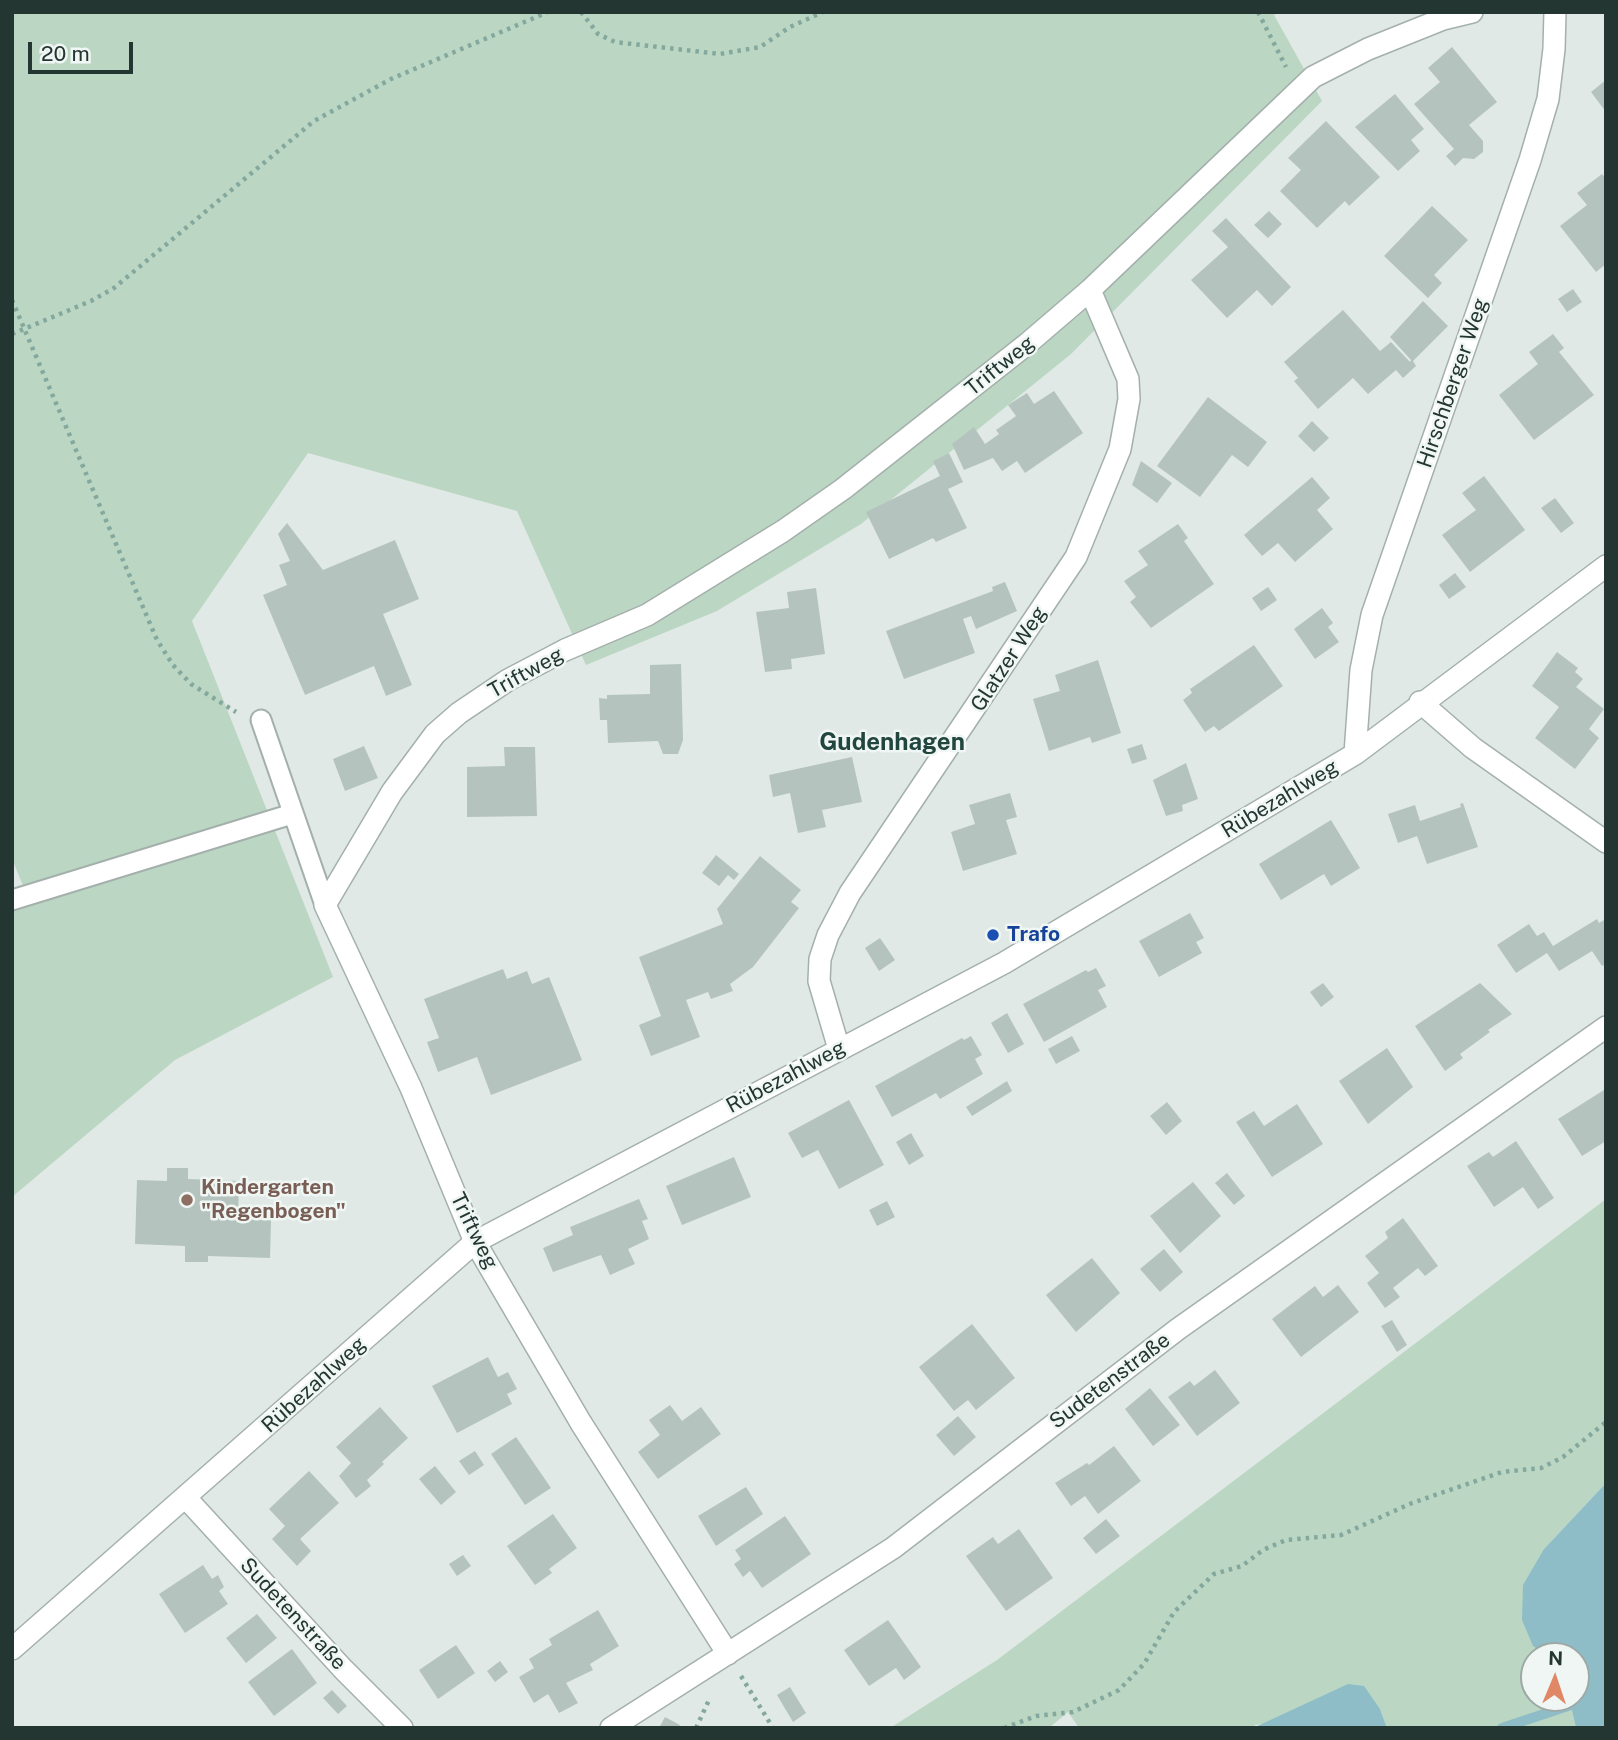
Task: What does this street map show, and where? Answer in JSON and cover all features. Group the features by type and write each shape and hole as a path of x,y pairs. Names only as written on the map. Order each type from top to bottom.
{"street":[{"name":"Triftweg","path":"728,1654 581,1423 475,1242 411,1088 325,905 392,792 435,734 459,713 508,680 565,650 646,615 783,531 953,404 1090,290 1297,90 1348,57 1443,19 1472,12"},
{"name":"Hirschberger Weg","path":"1354,754 1361,670 1372,615 1530,160 1548,99 1555,49 1555,12"},
{"name":"Glatzer Weg","path":"839,1049 819,981 820,959 828,935 850,893 1076,557 1120,449 1129,399 1128,379 1090,290"},
{"name":"Rübezahlweg","path":"12,1649 475,1242 1004,962 1354,754 1420,702 1606,566"},
{"path":"1420,702 1473,748 1606,842"},
{"name":"Sudetenstraße","path":"611,1728 893,1548 1190,1321 1606,1027"},
{"name":"Sudetenstraße","path":"186,1498 343,1669 402,1728"}],"lane":[{"path":"261,720 325,905"},
{"path":"12,900 292,814"}],"path":[{"path":"12,334 114,288 314,121 391,79 548,12"},
{"path":"581,12 598,34 615,42 719,54 760,47 790,27 823,12"},
{"path":"1258,12 1297,90"},
{"path":"12,300 157,640 173,665 191,684 229,709 261,720"},
{"path":"1004,1728 1027,1718 1073,1712 1103,1700 1119,1690 1144,1664 1174,1612 1214,1574 1241,1566 1263,1550 1286,1539 1305,1535 1341,1535 1412,1503 1502,1472 1541,1468 1563,1457 1606,1422"},
{"path":"728,1654 773,1728"}],"green space":[{"path":"12,12 1280,12 1274,15 1322,101 1071,354 861,524 717,611 586,665 517,511 308,453 192,621 333,977 175,1060 12,1197 12,912 31,905 12,859"},
{"path":"1606,1199 1606,1483 1544,1549 1533,1642 1520,1642 1520,1712 1574,1712 1576,1728 1387,1728 1380,1709 1255,1725 1253,1728 1079,1728 1068,1712 1049,1728 890,1728 997,1660"}],"water":[{"path":"1606,1483 1606,1728 1576,1728 1573,1712 1590,1712 1590,1642 1531,1642 1522,1620 1523,1585 1544,1549"},
{"path":"1348,1684 1364,1686 1380,1709 1387,1728 1253,1728"}],"building":[{"path":"1452,47 1497,102 1469,125 1483,141 1483,152 1474,159 1463,158 1455,166 1446,156 1454,149 1414,104 1440,82 1428,68"},
{"path":"1606,80 1606,112 1591,92"},
{"path":"1395,94 1424,129 1411,140 1420,151 1398,171 1355,127"},
{"path":"1326,121 1380,177 1349,206 1345,201 1317,228 1280,191 1301,170 1288,158"},
{"path":"1602,174 1606,179 1606,264 1596,272 1560,226 1587,205 1577,193"},
{"path":"1432,206 1468,240 1434,275 1442,283 1428,298 1384,256"},
{"path":"1269,211 1282,224 1268,238 1254,225"},
{"path":"1226,218 1291,287 1272,306 1257,290 1227,318 1191,280 1228,247 1212,231"},
{"path":"1573,289 1582,302 1567,312 1558,299"},
{"path":"1423,301 1448,326 1413,361 1416,366 1403,378 1396,370 1368,394 1353,378 1318,409 1294,381 1298,378 1284,362 1343,310 1380,351 1391,342 1410,362 1390,337"},
{"path":"1553,334 1564,348 1559,352 1594,395 1534,440 1499,395 1538,364 1529,352"},
{"path":"1054,391 1083,433 1025,473 1017,461 1002,471 993,458 964,470 952,444 974,427 985,444 999,434 996,430 1016,416 1008,405 1027,393 1034,404"},
{"path":"1208,397 1267,442 1248,467 1232,455 1200,497 1157,466"},
{"path":"1312,421 1329,438 1314,452 1298,436"},
{"path":"949,453 963,482 948,489 967,528 936,542 933,538 889,559 866,512 940,476 933,461"},
{"path":"1141,461 1172,483 1157,503 1132,485"},
{"path":"1484,476 1525,530 1470,572 1442,535 1476,510 1462,493"},
{"path":"1312,477 1330,498 1317,510 1333,529 1295,562 1278,543 1262,556 1244,535"},
{"path":"1555,498 1574,523 1561,533 1541,508"},
{"path":"287,523 323,570 395,540 419,599 383,614 412,685 386,696 374,666 305,695 263,595 287,585 279,565 290,561 278,534"},
{"path":"1178,524 1188,538 1184,541 1214,584 1151,628 1130,602 1136,597 1124,581 1148,565 1138,551"},
{"path":"1455,573 1466,587 1449,599 1439,585"},
{"path":"1005,582 1017,611 976,629 971,616 963,619 975,653 904,679 886,631 993,591 992,587"},
{"path":"1268,587 1277,600 1261,611 1252,598"},
{"path":"816,588 825,654 791,659 792,669 765,672 756,612 789,608 787,592"},
{"path":"1322,608 1333,623 1328,627 1339,642 1315,659 1294,629"},
{"path":"1254,645 1283,686 1219,731 1214,726 1205,732 1183,700 1192,693 1190,689"},
{"path":"1557,652 1578,668 1575,672 1583,679 1576,687 1604,709 1589,729 1599,738 1575,769 1535,738 1559,707 1532,686"},
{"path":"1098,660 1121,733 1092,743 1090,737 1049,751 1033,699 1060,691 1055,675"},
{"path":"681,664 683,740 678,754 663,754 658,741 608,743 607,720 600,720 599,698 607,699 607,695 650,694 650,665"},
{"path":"1142,744 1147,759 1132,764 1127,749"},
{"path":"364,746 378,778 345,791 333,759"},
{"path":"504,747 535,747 537,816 467,817 467,767 505,766"},
{"path":"852,757 862,802 822,810 826,827 798,833 790,793 773,797 769,775"},
{"path":"1186,763 1198,799 1182,805 1183,811 1166,816 1153,780"},
{"path":"1010,793 1017,817 1006,820 1017,854 963,871 951,832 975,824 969,805"},
{"path":"1463,803 1478,847 1427,864 1417,836 1398,843 1388,814 1415,805 1420,821 1461,807 1460,804"},
{"path":"1331,820 1360,868 1331,886 1324,874 1281,900 1259,864"},
{"path":"716,855 739,874 734,880 728,875 719,886 702,873"},
{"path":"760,856 801,890 791,902 799,908 753,967 730,984 733,991 711,999 708,992 686,1000 700,1037 651,1056 639,1025 661,1016 639,957 723,924 717,909"},
{"path":"1190,913 1204,938 1196,942 1202,953 1159,977 1139,941"},
{"path":"1597,919 1599,923 1606,919 1606,964 1602,966 1592,951 1559,971 1547,953 1516,973 1497,945 1529,924 1537,936 1544,932 1553,946"},
{"path":"880,938 895,960 879,971 865,948"},
{"path":"1096,968 1106,986 1098,990 1107,1007 1044,1042 1023,1004 1086,970 1088,972"},
{"path":"503,969 507,979 527,971 532,984 549,977 582,1060 491,1095 477,1057 438,1072 427,1042 439,1038 424,999"},
{"path":"1323,983 1334,997 1321,1007 1310,992"},
{"path":"1480,983 1512,1014 1488,1030 1490,1032 1460,1054 1463,1058 1445,1071 1415,1026"},
{"path":"1007,1013 1024,1044 1008,1053 991,1023"},
{"path":"971,1036 982,1055 975,1059 983,1074 940,1099 936,1093 892,1117 875,1086 962,1038 964,1040"},
{"path":"1072,1036 1080,1051 1056,1064 1048,1049"},
{"path":"1387,1048 1413,1087 1368,1124 1339,1081"},
{"path":"1007,1081 1012,1091 972,1116 966,1107"},
{"path":"1604,1090 1606,1141 1582,1156 1558,1119"},
{"path":"849,1100 884,1165 839,1189 818,1150 802,1158 788,1133"},
{"path":"1167,1102 1182,1121 1166,1135 1150,1116"},
{"path":"1297,1104 1323,1144 1272,1177 1236,1122 1254,1111 1264,1126"},
{"path":"911,1133 924,1156 909,1165 896,1142"},
{"path":"1516,1141 1554,1198 1538,1209 1523,1187 1494,1207 1467,1166 1489,1152 1493,1157"},
{"path":"734,1157 751,1197 682,1225 666,1186"},
{"name":"Kindergarten \"Regenbogen\"","path":"167,1168 188,1168 188,1179 239,1181 238,1219 271,1220 270,1258 208,1256 208,1262 185,1262 185,1246 135,1244 137,1180 167,1181"},
{"path":"1227,1173 1245,1196 1234,1205 1215,1183"},
{"path":"1193,1182 1221,1216 1180,1253 1150,1216"},
{"path":"639,1199 648,1219 642,1221 649,1239 628,1249 635,1264 610,1275 601,1255 553,1272 543,1248 573,1235 570,1227"},
{"path":"887,1201 895,1217 877,1226 869,1210"},
{"path":"1403,1218 1438,1266 1425,1276 1418,1268 1393,1288 1400,1297 1385,1308 1367,1283 1379,1273 1365,1256 1388,1238 1385,1232"},
{"path":"1164,1249 1183,1272 1160,1292 1140,1269"},
{"path":"1092,1258 1120,1293 1076,1332 1046,1295"},
{"path":"1338,1285 1359,1312 1301,1357 1272,1319 1315,1286 1323,1297"},
{"path":"1392,1320 1407,1345 1397,1352 1381,1326"},
{"path":"972,1324 1015,1378 976,1410 968,1400 954,1411 919,1367"},
{"path":"488,1357 498,1377 508,1372 517,1389 507,1394 512,1404 457,1433 432,1386"},
{"path":"1215,1370 1240,1403 1197,1436 1168,1397 1190,1381 1194,1386"},
{"path":"1150,1388 1180,1425 1153,1446 1125,1409"},
{"path":"670,1405 682,1421 701,1407 721,1434 658,1479 638,1452 660,1435 649,1420"},
{"path":"380,1407 408,1438 382,1462 384,1464 367,1480 371,1486 356,1498 339,1476 351,1463 336,1447"},
{"path":"958,1416 976,1437 954,1456 936,1435"},
{"path":"516,1437 551,1488 525,1505 491,1454"},
{"path":"1114,1446 1141,1481 1098,1514 1085,1496 1071,1506 1055,1483 1087,1463 1089,1465"},
{"path":"475,1451 484,1465 469,1475 459,1461"},
{"path":"435,1466 456,1492 441,1505 419,1479"},
{"path":"309,1471 339,1503 300,1539 311,1551 297,1566 272,1539 285,1526 269,1509"},
{"path":"746,1487 763,1514 716,1546 698,1516"},
{"path":"553,1514 577,1548 549,1569 552,1573 535,1585 507,1546"},
{"path":"785,1516 811,1554 762,1588 750,1571 743,1577 734,1564 741,1559 735,1550"},
{"path":"1106,1519 1120,1536 1096,1554 1083,1538"},
{"path":"1019,1529 1053,1578 1006,1611 966,1556 993,1537 998,1544"},
{"path":"463,1555 471,1566 457,1576 449,1564"},
{"path":"203,1565 212,1579 218,1575 224,1587 219,1591 228,1604 185,1633 159,1594"},
{"path":"598,1610 619,1646 590,1664 593,1670 566,1683 578,1703 559,1713 548,1694 534,1703 519,1677 534,1668 529,1659 552,1645 549,1639"},
{"path":"257,1614 277,1638 246,1663 226,1638"},
{"path":"888,1620 921,1667 904,1680 896,1668 869,1686 844,1650"},
{"path":"456,1645 475,1673 438,1699 419,1670"},
{"path":"292,1649 317,1683 274,1716 248,1682"},
{"path":"500,1661 508,1672 495,1682 487,1671"},
{"path":"790,1687 806,1713 793,1722 777,1695"},
{"path":"332,1690 347,1706 338,1714 323,1698"},
{"path":"665,1717 680,1725 678,1728 659,1728"}],"waterway":[{"path":"1502,1728 1550,1712"}],"place":[{"name":"Trafo","path":"993,935"},
{"name":"Kindergarten \"Regenbogen\"","path":"187,1200"}],"district":[{"name":"Gudenhagen","path":"892,743"}]}
